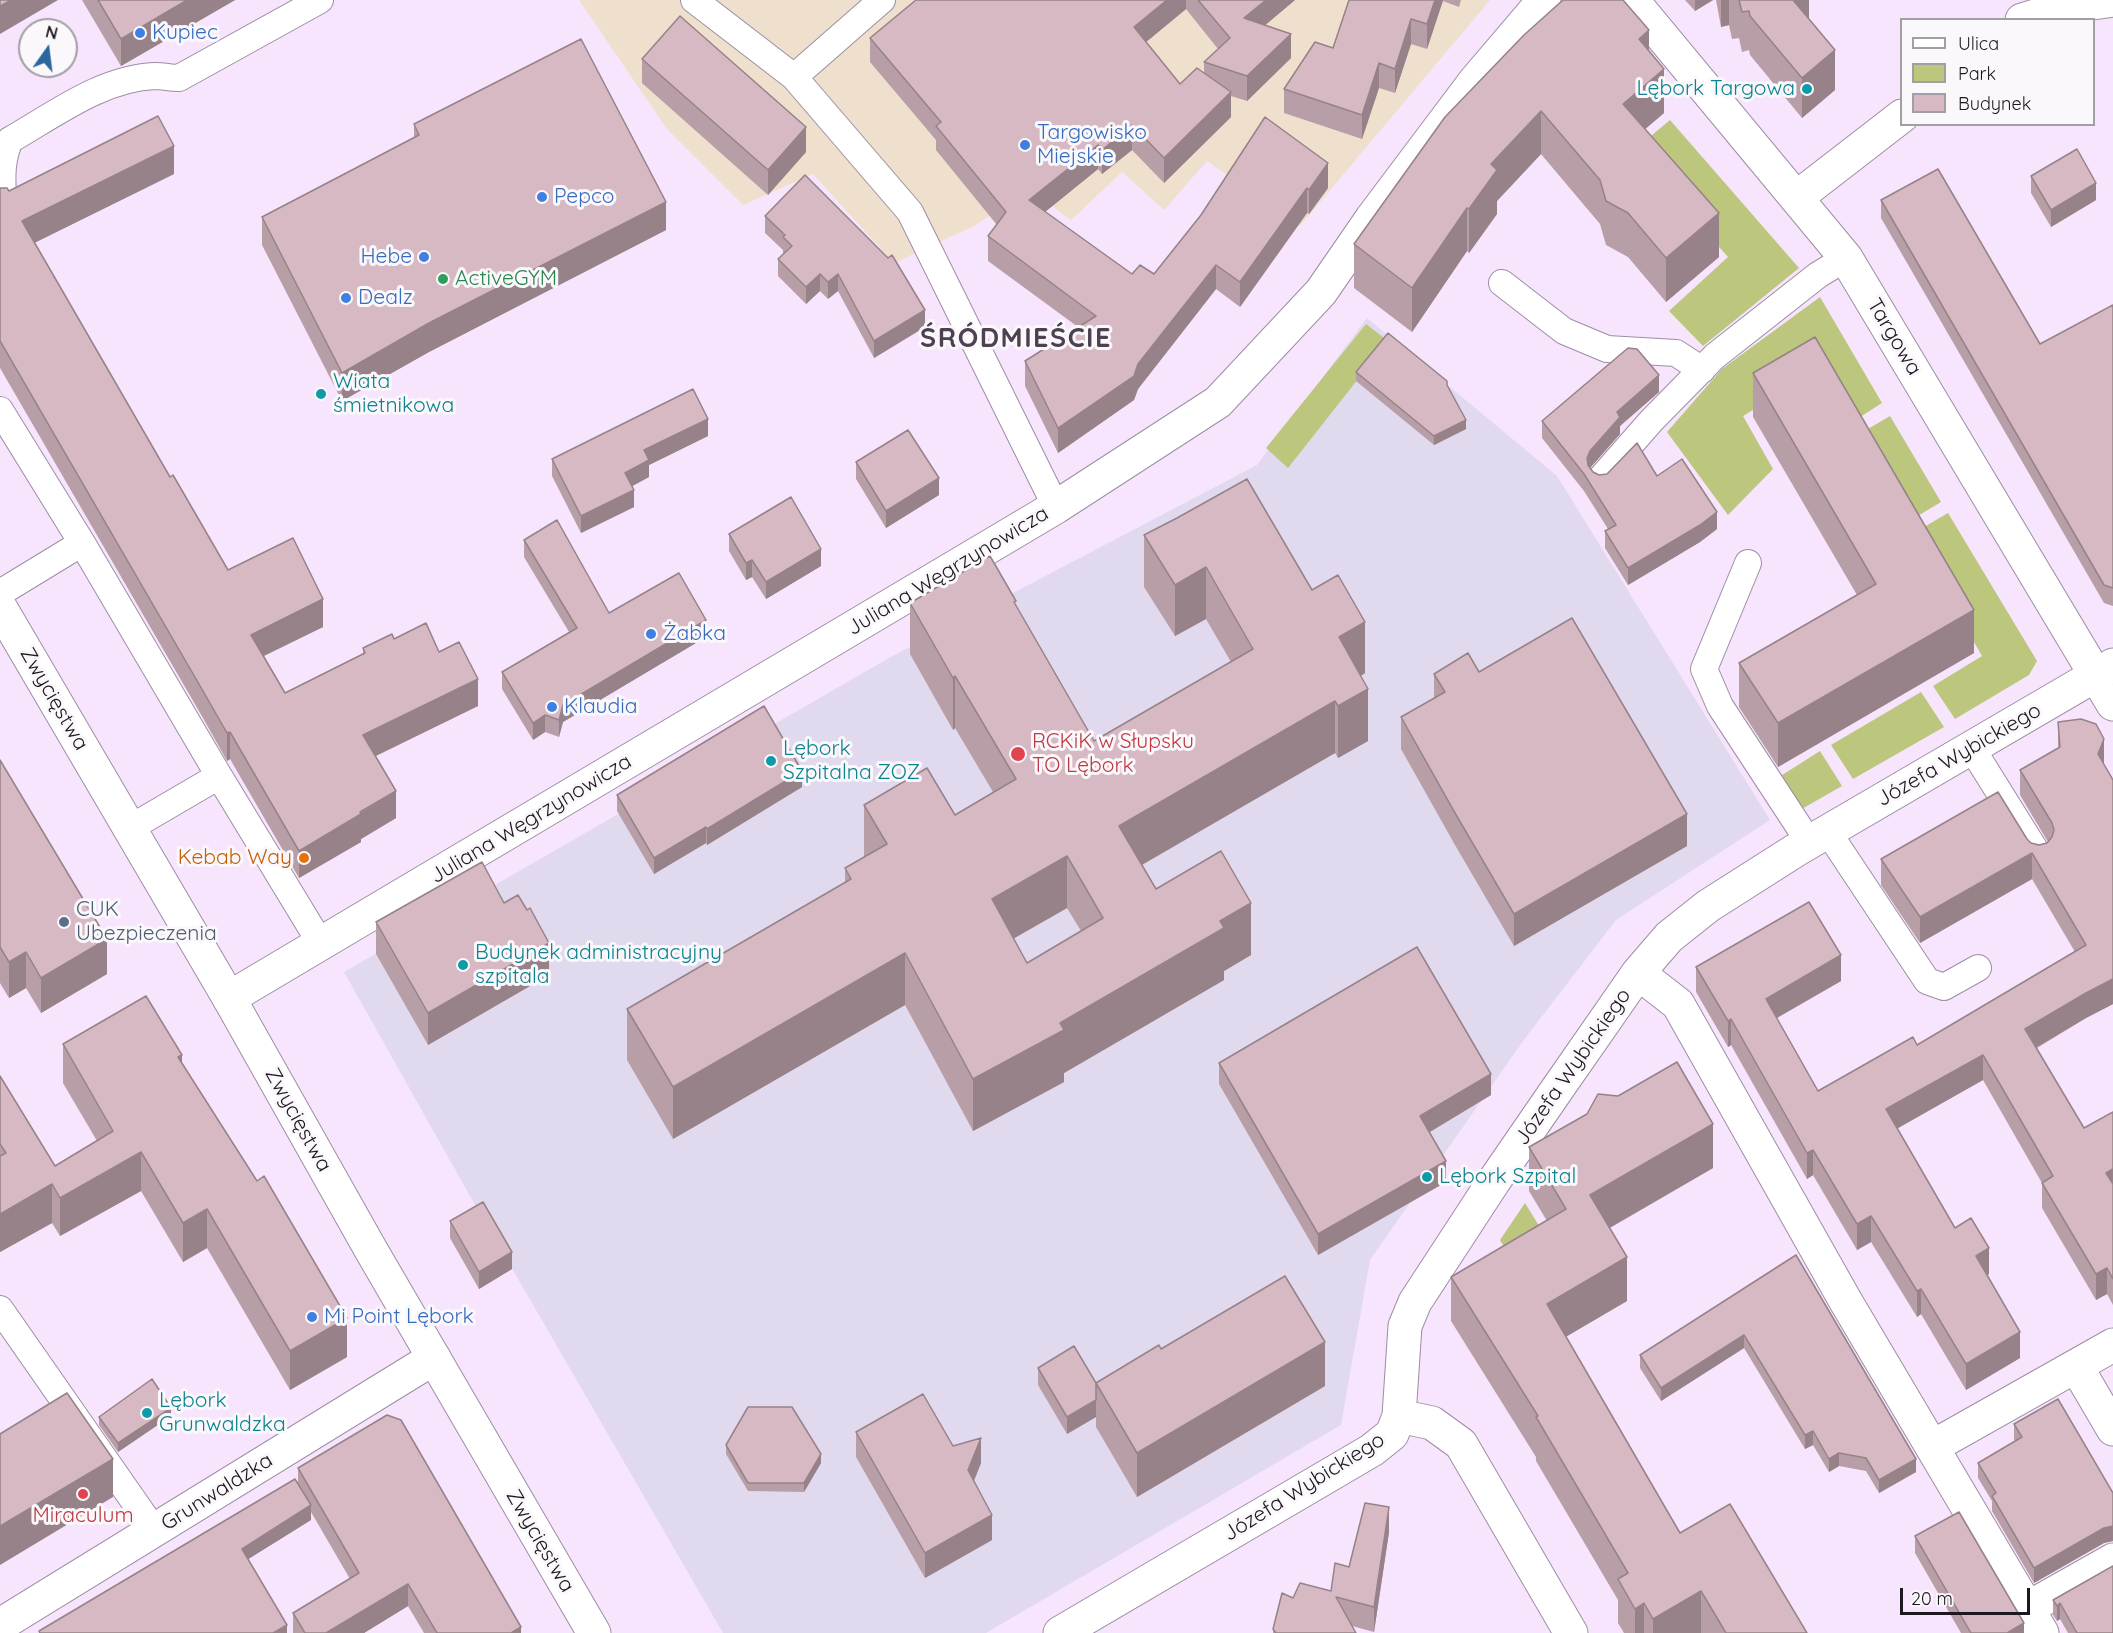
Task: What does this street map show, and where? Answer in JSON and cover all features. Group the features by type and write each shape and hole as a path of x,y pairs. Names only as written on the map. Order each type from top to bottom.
{"street":[{"name":"Juliana Węgrzynowicza","path":"229,998 1056,507 1218,402 1321,292 1372,218 1475,81 1544,0"},
{"name":"Targowa","path":"1632,0 1846,258 2104,669 2113,704"},
{"path":"2029,18 2065,7 2113,0"},
{"path":"1796,198 1900,118"},
{"name":"Zwycięstwa","path":"0,607 229,998 594,1633"},
{"name":"Józefa Wybickiego","path":"1059,1633 1372,1450 1392,1434 1399,1416 1405,1326 1415,1302 1494,1181 1638,973 1669,938 1708,906 1819,837 2104,669"},
{"path":"1638,973 1678,1004 1839,1289 2035,1620 2113,1560"},
{"path":"1932,1447 2113,1345"},
{"name":"Grunwaldzka","path":"0,1625 434,1358"},
{"path":"2076,1366 2113,1429"},
{"path":"1399,1416 1431,1423 1461,1444 1571,1633"}],"lane":[{"path":"0,202 3,199 4,153 10,140 80,99 119,82 155,76 179,78 320,0"},
{"path":"694,0 794,77 910,212 1056,507"},
{"path":"794,77 882,0"},
{"path":"1602,477 1652,420 1715,356 1818,274 1846,258"},
{"path":"1502,283 1564,331 1607,349 1676,353 1702,369"},
{"path":"0,410 321,944"},
{"path":"0,593 82,543"},
{"path":"1748,563 1704,669 1720,706 1927,981 1944,987 1978,968"},
{"path":"1971,747 2038,856"},
{"path":"130,828 219,776"},
{"path":"0,1309 154,1530"}],"shaded area":[{"name":"Targowisko Miejskie","path":"579,0 1490,0 1300,226 1207,161 1164,210 1122,172 1071,220 1030,189 974,226 894,263 813,174 743,205 667,129"},
{"path":"1367,318 1557,476 1770,820 1616,920 1523,1041 1370,1260 1341,1425 986,1633 723,1633 466,1189 344,972 889,658 1257,465"}],"green space":[{"path":"1670,120 1799,268 1703,346 1669,311 1728,257 1633,151"},
{"path":"1820,297 1882,403 1849,424 1816,372 1743,416 1773,469 1728,515 1667,432 1722,369"},
{"path":"1366,324 1388,341 1288,468 1266,448"},
{"path":"1890,416 1941,502 1906,523 1856,436"},
{"path":"1948,513 2037,661 2029,675 1955,719 1933,686 1982,656 1912,534"},
{"path":"1921,692 1944,727 1853,779 1831,745"},
{"path":"1820,751 1842,786 1800,810 1779,777"},
{"path":"1525,1203 1554,1250 1518,1271 1500,1240"}],"building":[{"path":"0,0 11,0 0,6"},
{"path":"98,0 187,0 121,39"},
{"path":"916,0 1167,0 1134,27 1180,84 1197,68 1231,92 1164,158 1132,125 1102,150 1098,145 1029,200 1132,274 1140,265 1154,274 1201,215 1265,117 1328,163 1309,190 1307,188 1240,282 1216,265 1138,364 1134,376 1058,428 1025,361 1096,316 988,236 1006,212 936,126 941,122 870,38"},
{"path":"1198,0 1266,0 1244,18 1291,34 1247,76 1204,62 1230,38"},
{"path":"1349,0 1435,0 1427,24 1411,19 1395,69 1379,63 1362,115 1284,89 1315,42 1333,48"},
{"path":"1563,0 1623,0 1649,30 1639,39 1664,69 1623,104 1719,213 1666,258 1628,213 1606,201 1600,180 1541,111 1491,164 1497,170 1469,209 1467,208 1412,288 1354,244 1445,117 1524,35"},
{"path":"1739,0 1793,0 1835,50 1802,78 1750,16 1749,11 1742,12"},
{"path":"680,16 806,127 768,170 642,59"},
{"path":"581,39 666,202 429,323 342,373 262,217 419,135 414,124"},
{"path":"158,116 174,146 22,221 170,477 173,475 228,570 293,538 323,599 251,635 285,693 365,653 363,648 392,634 394,639 426,623 439,652 459,642 478,679 363,735 396,791 299,851 230,732 227,733 0,341 0,188 7,188 9,191"},
{"path":"2077,149 2096,183 2051,210 2031,176"},
{"path":"1938,169 2040,344 2113,305 2113,588 2104,585 1881,200"},
{"path":"805,175 888,258 892,255 925,310 874,341 838,274 828,282 820,274 806,287 778,259 792,246 783,237 785,235 765,216"},
{"path":"1388,333 1447,381 1466,420 1434,436 1356,372"},
{"path":"1815,337 1974,610 1778,723 1739,663 1876,584 1753,373"},
{"path":"1628,348 1637,349 1659,375 1617,412 1620,417 1590,451 1587,458 1588,465 1593,472 1599,475 1607,474 1637,443 1657,476 1682,459 1717,512 1700,525 1628,568 1605,531 1616,525 1584,474 1542,421"},
{"path":"693,389 708,419 644,450 649,460 625,473 634,490 581,516 552,459"},
{"path":"908,430 939,478 886,511 856,462"},
{"path":"1247,479 1312,590 1338,575 1365,622 1339,637 1368,689 1338,706 1335,701 1119,826 1156,889 1221,851 1251,903 1220,921 1224,928 1060,1023 1064,1030 973,1079 905,953 673,1087 627,1009 851,879 845,868 887,844 864,805 927,768 955,815 1016,779 955,676 953,678 910,603 990,556 1094,741 1253,649 1206,567 1175,585 1144,535","holes":["1067,856 1103,918 1027,963 992,899"]},
{"path":"791,497 821,549 766,582 752,560 746,563 729,534"},
{"path":"557,520 609,613 679,573 706,620 563,705 559,720 545,715 533,723 502,672 577,628 524,540"},
{"path":"1572,618 1687,814 1514,914 1401,717 1445,692 1434,674 1468,653 1479,672"},
{"path":"764,706 802,771 707,829 706,827 654,858 617,795"},
{"path":"2081,719 2096,724 2104,739 2098,754 2113,780 2113,979 2025,1029 2084,1128 2113,1112 2113,1169 2106,1173 2113,1184 2113,1279 2107,1268 2096,1274 2042,1183 2053,1176 1983,1055 1886,1109 1955,1228 1971,1218 1989,1248 1976,1256 2020,1332 1966,1364 1921,1289 1917,1291 1871,1216 1857,1224 1813,1150 1807,1153 1731,1019 1728,1021 1696,967 1809,902 1841,955 1766,999 1818,1091 1913,1037 1917,1045 2086,945 2032,853 1920,917 1881,859 1998,792 2027,839 2039,845 2047,843 2054,830 2052,823 2020,770 2060,747 2058,722"},
{"path":"0,760 107,939 41,978 26,952 9,962 0,947"},
{"name":"Budynek administracyjny szpitala","path":"482,862 504,903 518,895 527,910 530,908 549,943 428,1013 376,922"},
{"path":"1417,947 1491,1074 1420,1116 1446,1161 1318,1234 1219,1063"},
{"path":"146,996 182,1055 178,1057 257,1181 264,1176 347,1318 290,1351 207,1209 183,1223 141,1152 60,1198 52,1184 0,1214 0,1156 6,1153 0,1144 0,1076 55,1166 113,1131 63,1044"},
{"path":"1677,1062 1713,1124 1590,1195 1627,1257 1547,1304 1680,1533 1730,1504 1807,1633 1726,1633 1701,1591 1653,1619 1644,1603 1635,1609 1618,1579 1628,1573 1536,1417 1538,1416 1451,1277 1566,1209 1529,1147 1587,1114 1598,1094 1618,1096"},
{"path":"483,1202 512,1252 479,1272 450,1221"},
{"path":"1796,1255 1916,1459 1879,1480 1866,1458 1839,1453 1829,1459 1813,1431 1805,1435 1744,1335 1661,1388 1640,1355"},
{"path":"1285,1276 1325,1342 1137,1453 1096,1383 1159,1345 1161,1349"},
{"path":"1074,1346 1096,1383 1096,1400 1067,1417 1038,1368"},
{"path":"152,1379 171,1408 118,1443 99,1417"},
{"path":"67,1393 113,1459 0,1526 0,1434"},
{"path":"923,1394 953,1446 981,1438 968,1470 992,1515 925,1553 856,1432"},
{"path":"2058,1399 2113,1493 2113,1526 2104,1528 2034,1568 1992,1496 1996,1493 1978,1463 2022,1437 2014,1424"},
{"path":"748,1407 792,1407 821,1454 804,1483 748,1483 726,1445"},
{"path":"387,1415 401,1420 521,1627 511,1633 437,1633 408,1584 326,1633 305,1633 293,1613 359,1573 298,1468"},
{"path":"295,1479 311,1505 242,1549 287,1625 273,1633 40,1633 39,1631"},
{"path":"1365,1503 1389,1507 1374,1607 1336,1597 1356,1633 1276,1633 1273,1629 1282,1593 1293,1598 1300,1583 1331,1591 1335,1563 1349,1567"},
{"path":"1959,1512 2024,1623 2007,1633 1971,1633 1915,1536"},
{"path":"2113,1566 2113,1633 2077,1633 2060,1603 2057,1606 2053,1600"}],"place":[{"name":"Kupiec","path":"140,33"},
{"name":"Lębork Targowa","path":"1807,89"},
{"name":"Targowisko Miejskie","path":"1025,145"},
{"name":"Pepco","path":"542,197"},
{"name":"Hebe","path":"424,257"},
{"name":"ActiveGYM","path":"443,279"},
{"name":"Dealz","path":"346,298"},
{"name":"Wiata śmietnikowa","path":"321,394"},
{"name":"Żabka","path":"651,634"},
{"name":"Klaudia","path":"552,707"},
{"name":"RCKiK w Słupsku TO Lębork","path":"1018,754"},
{"name":"Lębork Szpitalna ZOZ","path":"771,761"},
{"name":"Kebab Way","path":"304,858"},
{"name":"CUK Ubezpieczenia","path":"64,922"},
{"name":"Budynek administracyjny szpitala","path":"463,965"},
{"name":"Lębork Szpital","path":"1427,1177"},
{"name":"Mi Point Lębork","path":"312,1317"},
{"name":"Lębork Grunwaldzka","path":"147,1413"},
{"name":"Miraculum","path":"83,1494"}],"district":[{"name":"ŚRÓDMIEŚCIE","path":"1016,339"}]}
